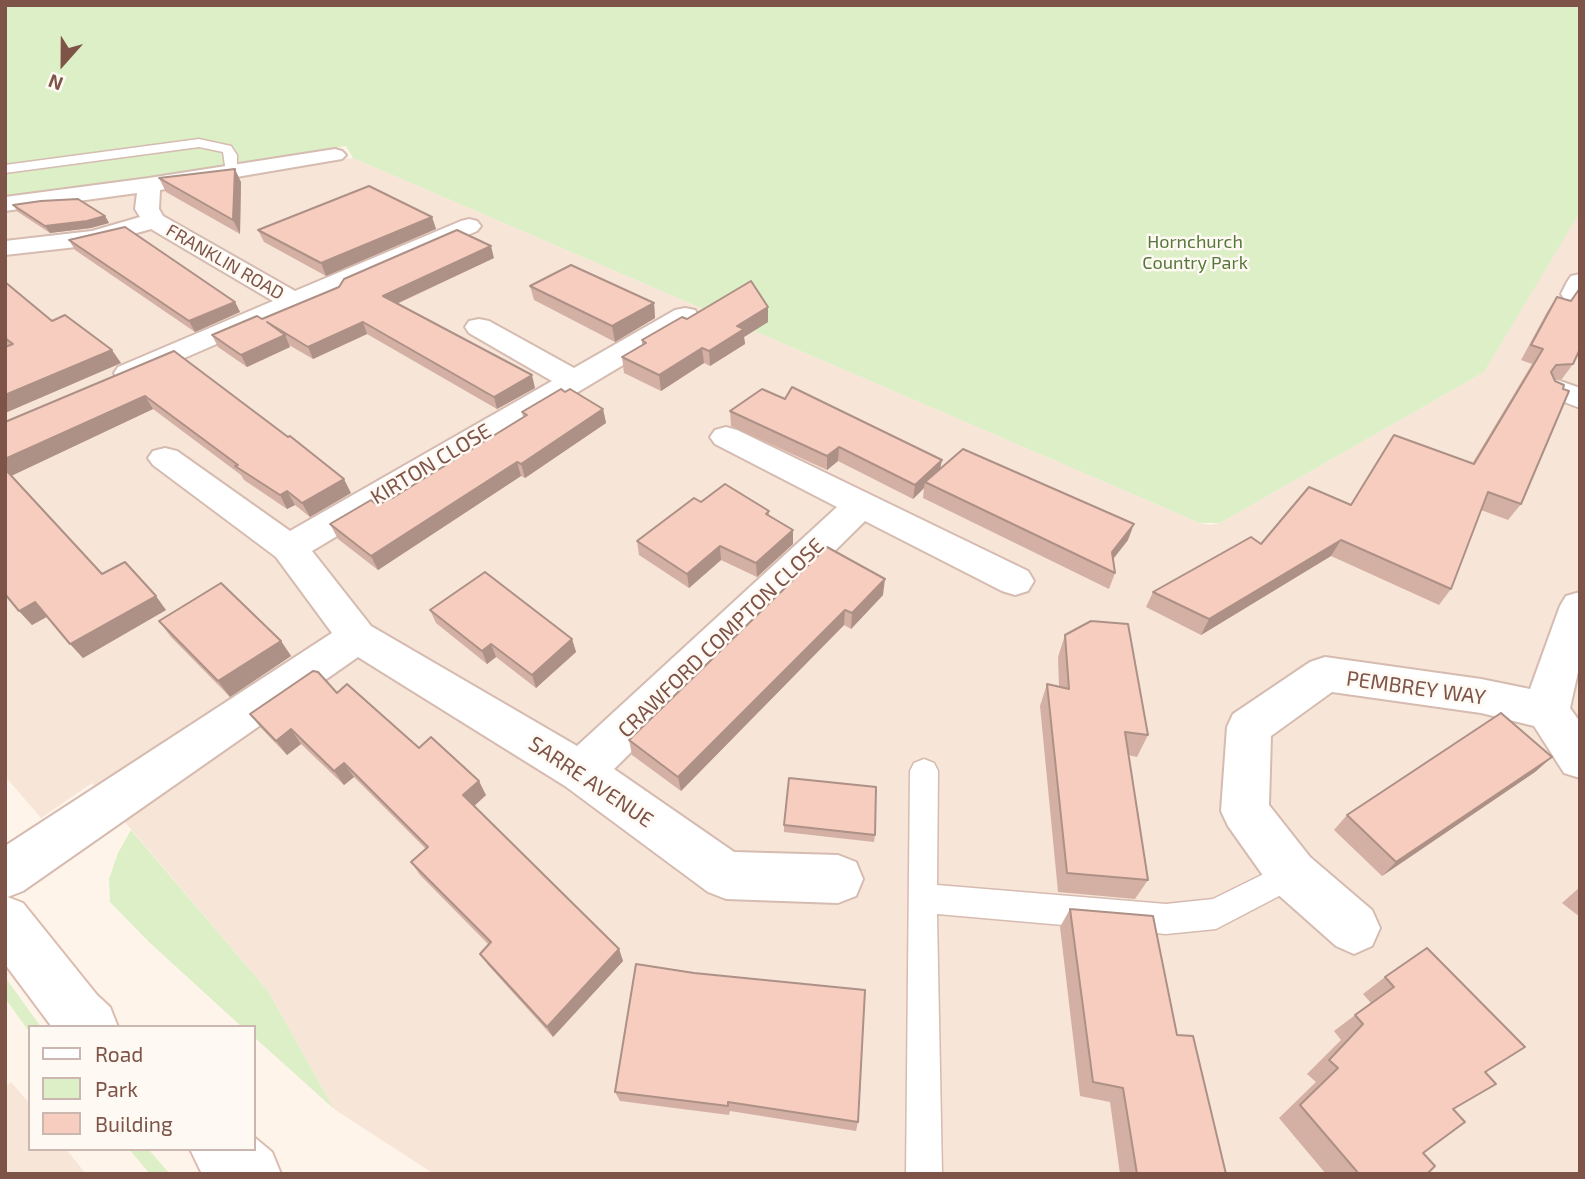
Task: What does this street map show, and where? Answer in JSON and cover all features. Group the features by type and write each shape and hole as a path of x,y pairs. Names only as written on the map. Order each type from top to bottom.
{"street":[{"path":"5,204 149,185 335,155"},
{"name":"FRANKLIN ROAD","path":"149,185 148,209 154,221 292,301"},
{"path":"5,248 94,238 154,221"},
{"path":"111,381 469,226"},
{"name":"KIRTON CLOSE","path":"289,548 685,316"},
{"path":"479,327 573,380"},
{"path":"726,438 1015,581"},
{"name":"SARRE AVENUE","path":"165,458 289,548 357,637 581,772 726,875 838,879"},
{"name":"CRAWFORD COMPTON CLOSE","path":"581,772 861,504"},
{"path":"1580,606 1553,680 1548,711 1580,759"},
{"path":"5,874 357,637"},
{"name":"PEMBREY WAY","path":"1354,928 1293,874 1245,811 1249,727 1325,674 1481,696 1548,711"},
{"path":"5,920 77,1015 88,1025"},
{"path":"222,1151 250,1174"}],"lane":[{"path":"5,169 199,143 227,149 232,155 232,172"},
{"path":"924,771 924,1174"},
{"path":"922,898 1166,919 1216,914 1293,874"}],"shaded area":[{"path":"353,158 1200,523 1211,525 1220,523 1484,372 1580,211 1580,1174 434,1174 334,1109 268,991 92,783 41,818 5,776 5,209"},
{"path":"11,1082 28,1102 28,1151 68,1151 86,1174 5,1174 5,1087"}],"green space":[{"name":"Hornchurch Country Park","path":"5,5 1580,5 1580,212 1484,372 1220,523 1200,523 353,158 346,146 206,172 5,199"},
{"path":"131,830 268,991 334,1109 256,1039 256,1025 240,1025 149,942 110,902 109,879 118,853"},
{"path":"5,977 40,1025 28,1025 28,1030 5,998"},
{"path":"131,1151 150,1151 170,1174 150,1174"}],"building":[{"path":"235,169 233,220 159,178"},
{"path":"369,186 432,217 321,263 258,230"},
{"path":"78,199 105,216 45,226 13,205 41,201"},
{"path":"125,227 235,302 189,321 69,240"},
{"path":"457,230 491,246 383,296 532,375 494,397 363,322 308,347 267,322 285,335 241,355 212,335 257,316 262,319 339,287 344,279"},
{"path":"571,265 654,303 612,326 530,286"},
{"path":"751,281 768,307 737,326 744,329 709,351 702,348 659,375 622,357 646,343 642,340 682,317 687,319"},
{"path":"5,282 52,321 65,315 112,350 5,395 5,347 13,344 5,338"},
{"path":"1580,288 1580,349 1573,364 1556,365 1551,372 1555,381 1569,391 1521,504 1488,492 1451,589 1341,540 1209,619 1153,592 1251,537 1261,544 1309,487 1351,505 1394,435 1474,464 1543,349 1531,345 1557,297 1571,301"},
{"path":"174,351 344,479 302,503 287,491 280,495 235,466 238,465 145,396 5,459 5,422"},
{"path":"792,387 942,460 915,485 839,447 827,456 730,411 762,389 785,399"},
{"path":"561,389 565,392 570,389 603,409 521,464 517,462 371,556 330,524 371,500 377,505 394,497 527,415 522,412"},
{"path":"963,449 1134,524 1112,552 1115,573 925,482"},
{"path":"5,469 102,574 125,562 156,596 70,644 35,602 19,611 5,594"},
{"path":"725,484 769,511 766,514 793,530 756,563 720,546 687,574 637,541 694,498 701,502"},
{"path":"827,547 885,579 852,613 845,610 678,777 629,740"},
{"path":"485,572 572,639 532,675 491,644 482,651 430,610"},
{"path":"221,583 281,641 218,681 159,621"},
{"path":"1091,621 1128,624 1148,735 1125,732 1148,880 1067,873 1047,684 1069,689 1065,635"},
{"path":"313,671 318,672 337,693 347,684 419,748 431,737 479,781 463,795 619,949 547,1027 480,954 491,942 411,862 428,847 344,763 334,771 291,729 276,741 250,714"},
{"path":"1501,713 1552,757 1396,862 1347,815"},
{"path":"789,778 876,787 875,835 784,825"},
{"path":"1070,909 1153,916 1177,1035 1193,1036 1226,1174 1137,1174 1123,1088 1093,1082"},
{"path":"1427,948 1525,1047 1485,1072 1496,1084 1453,1109 1465,1122 1423,1153 1435,1166 1427,1174 1359,1174 1300,1105 1338,1068 1329,1060 1363,1024 1355,1015 1394,987 1385,977"},
{"path":"636,964 694,973 865,990 858,1122 728,1102 728,1106 615,1092"}]}
